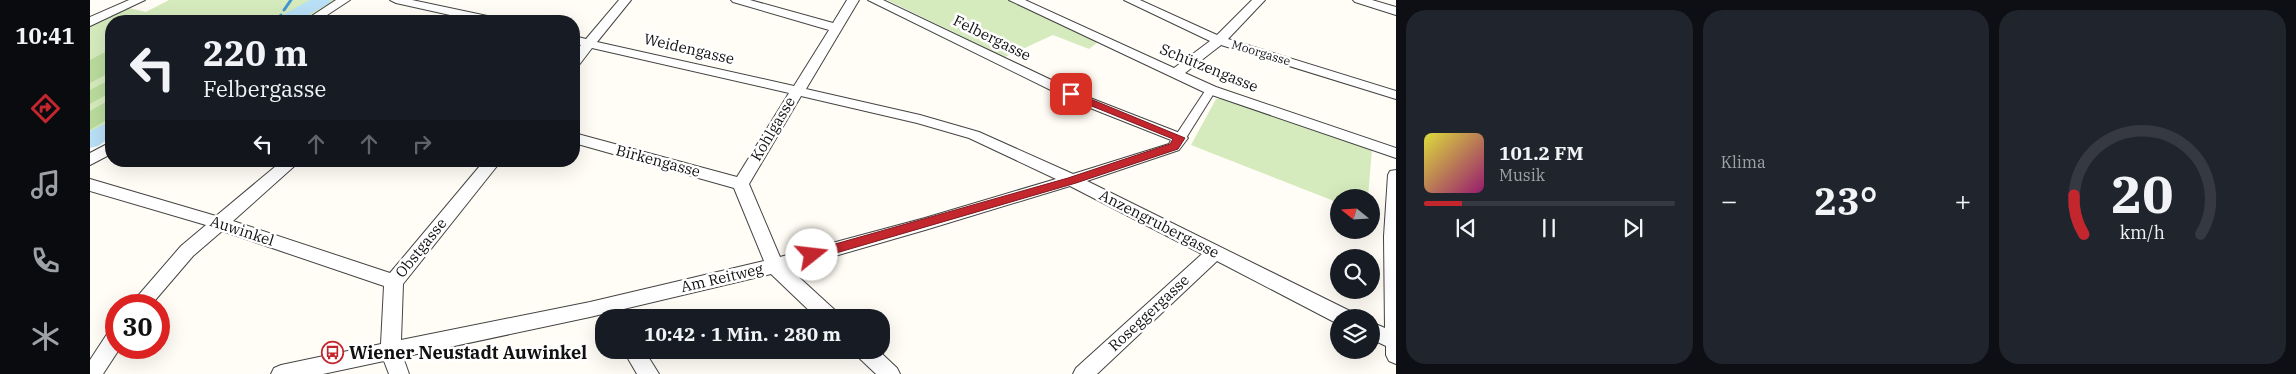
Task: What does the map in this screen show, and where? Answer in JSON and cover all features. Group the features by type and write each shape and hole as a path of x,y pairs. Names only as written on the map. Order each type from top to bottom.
{"street":[{"path":"92,20 139,0"},
{"path":"320,15 344,0"},
{"path":"396,0 452,15"},
{"path":"580,54 624,0"},
{"path":"738,0 835,28"},
{"name":"Kohlgasse","path":"741,184 796,90 853,0"},
{"name":"Felbergasse","path":"874,0 1080,99 1180,138"},
{"name":"Schützengasse","path":"1015,0 1211,90 1396,153"},
{"name":"Moorgasse","path":"1130,0 1219,40 1396,95"},
{"path":"1176,74 1219,40 1259,0"},
{"path":"1359,0 1396,11"},
{"name":"Weidengasse","path":"580,41 796,90"},
{"name":"Anzengrubergasse","path":"796,90 920,119 974,135 1072,180 1330,310"},
{"path":"1180,138 1211,90"},
{"name":"Am Reitweg","path":"619,309 1072,180 1174,147 1180,138"},
{"name":"Birkengasse","path":"580,140 741,184"},
{"path":"90,160 105,151"},
{"path":"149,294 186,251 285,167"},
{"name":"Obstgasse","path":"390,351 394,282 488,167"},
{"path":"1396,175 1394,222 1396,355"},
{"path":"741,184 775,266 820,309"},
{"name":"Auwinkel","path":"90,185 218,223 394,282"},
{"name":"Roseggergasse","path":"1083,374 1215,252"},
{"name":"Am Reitweg","path":"281,374 390,351 595,314"},
{"path":"1380,334 1396,342"},
{"path":"390,351 399,374"},
{"path":"92,374 105,353"},
{"path":"639,359 649,374"},
{"path":"874,359 890,374"}],"green space":[{"path":"169,0 319,0 291,15 112,15 129,8 146,12"},
{"path":"327,0 338,0 314,15 301,15"},
{"path":"887,0 1008,0 1098,42 1089,49 1053,35 1005,57"},
{"path":"105,18 105,129 90,138 90,24"},
{"path":"105,52 105,75 90,83 90,60"},
{"path":"105,82 105,95 90,104 90,90"},
{"path":"1216,99 1229,99 1372,149 1369,189 1330,189 1330,199 1191,145"},
{"path":"105,102 105,121 90,130 90,111"}],"waterway":[{"path":"284,10 291,0"},
{"path":"296,15 322,0"},
{"path":"90,141 105,132"}],"place":[{"name":"Wiener Neustadt Auwinkel","path":"333,353"}],"route":[{"path":"812,255 1072,180 1174,147 1180,138 1071,94"}]}
